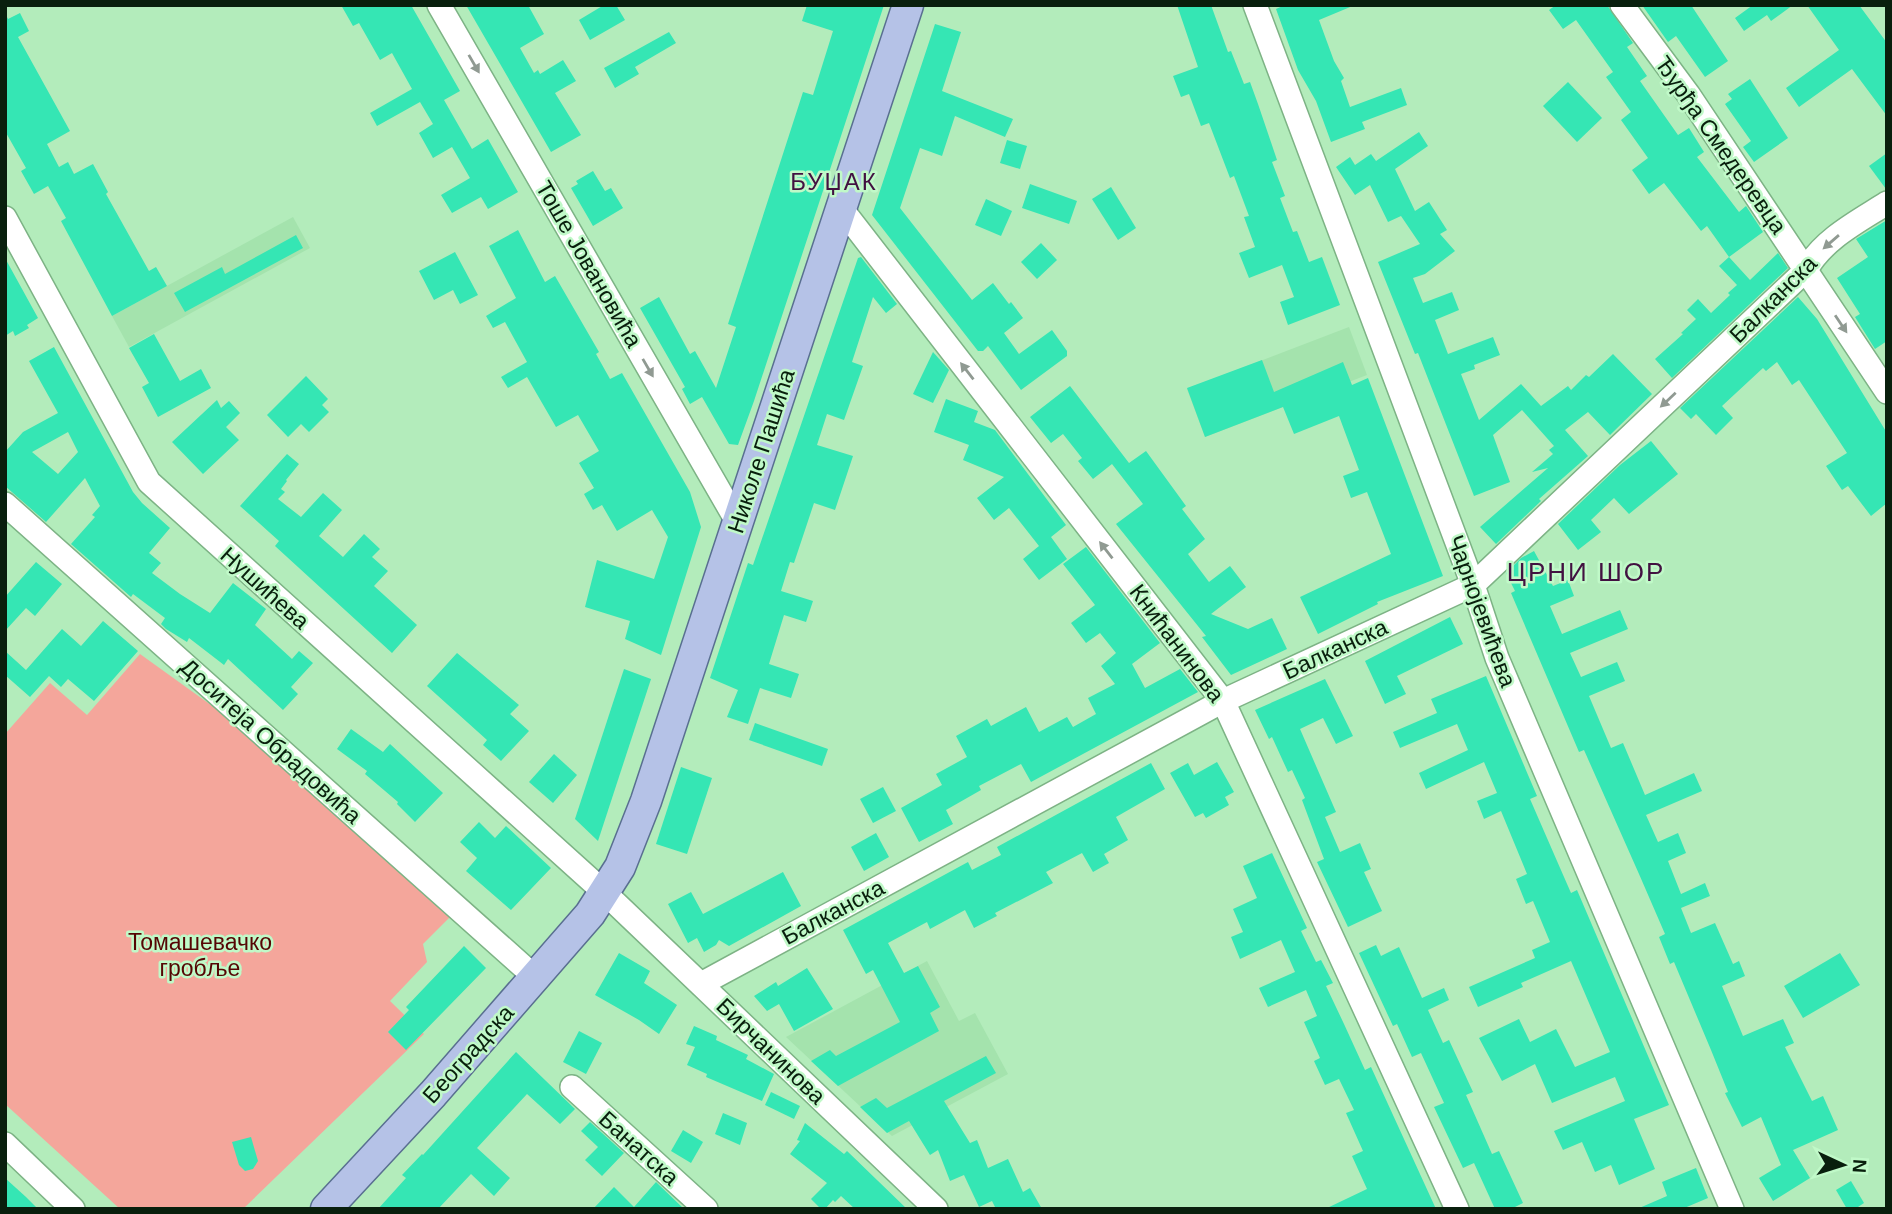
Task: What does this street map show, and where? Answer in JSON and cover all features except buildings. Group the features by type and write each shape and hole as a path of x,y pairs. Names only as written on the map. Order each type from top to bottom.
{"main road":[{"name":"Николе Пашића","path":"605,893 620,867 638,825 908,5"},
{"name":"Београдска","path":"326,1209 536,978 605,893"}],"street":[{"name":"Тоше Јовановића","path":"439,5 738,523"},
{"name":"Чарнојевићева","path":"1255,5 1474,585 1497,657 1732,1209"},
{"name":"Ђурђа Смедеревца","path":"1622,5 1688,94 1887,392"},
{"name":"Балканска","path":"701,984 1223,701 1474,585 1807,270 1811,261 1839,234 1887,203"},
{"name":"Книћанинова","path":"841,208 1223,701 1457,1209"},
{"name":"Нушићева","path":"5,218 149,482 605,893"},
{"name":"Доситеја Обрадовића","path":"5,504 536,978"},
{"name":"Бирчанинова","path":"605,893 936,1209"},
{"name":"Банатска","path":"572,1087 706,1209"},
{"path":"5,1144 73,1209"}],"shaded area":[{"path":"293,217 310,248 129,347 112,316"},
{"path":"1349,327 1367,375 1205,437 1187,389"},
{"path":"927,961 959,1021 975,1013 1008,1074 892,1136 786,1037"}],"green space":[{"name":"Томашевачко гробље","path":"140,654 229,718 451,916 423,944 427,962 390,1001 424,1034 243,1209 120,1209 5,1104 5,734 50,683 87,715"}],"district":[{"name":"БУЏАК","path":"834,182"},
{"name":"ЦРНИ ШОР","path":"1586,572"}]}
